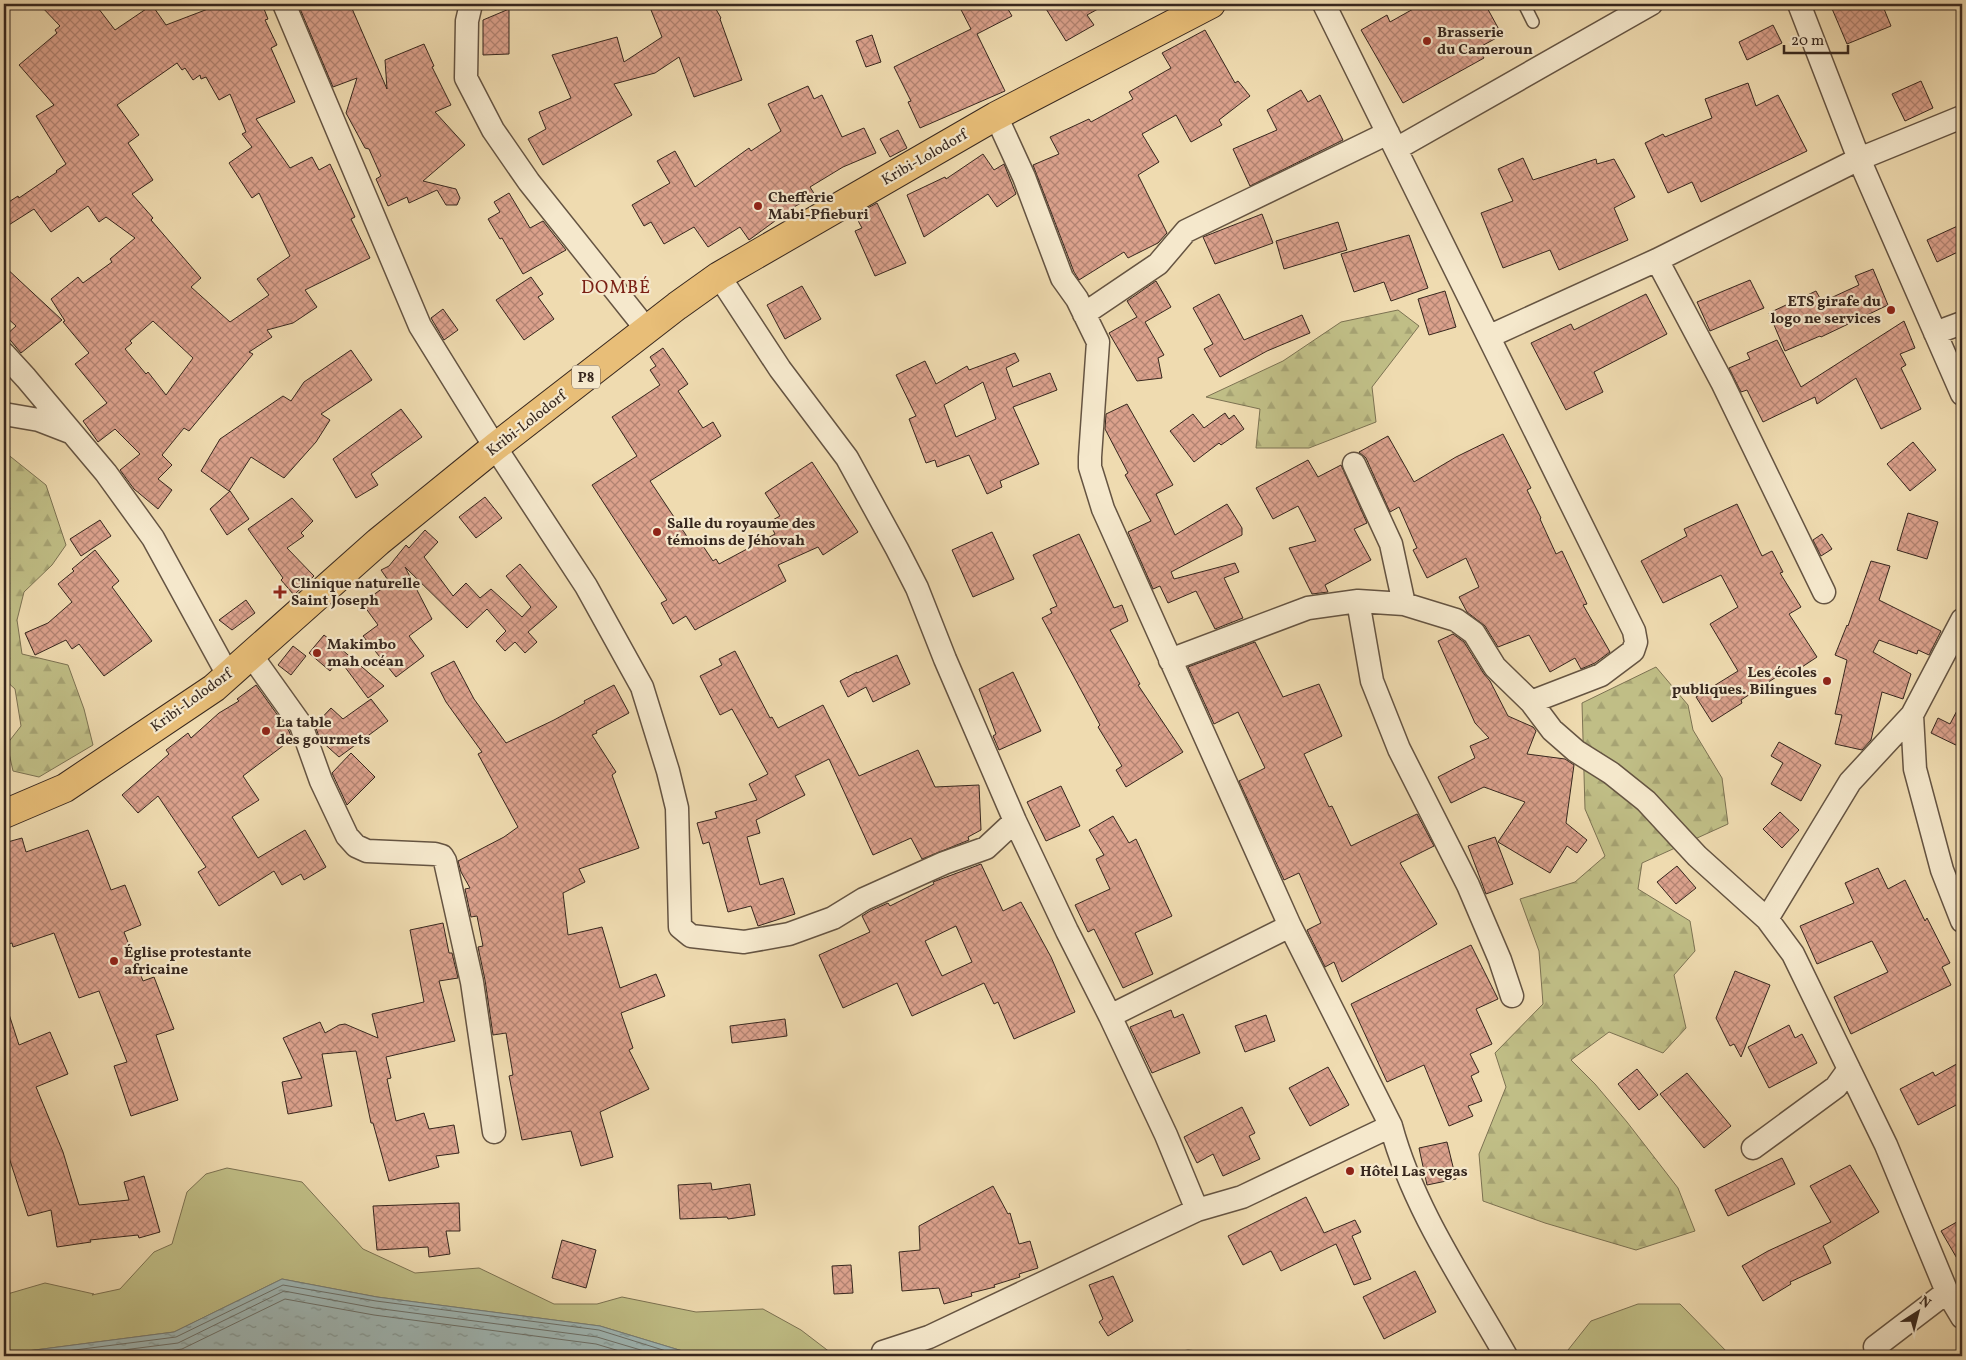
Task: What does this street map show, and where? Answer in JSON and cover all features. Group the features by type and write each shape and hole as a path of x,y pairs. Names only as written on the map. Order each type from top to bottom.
{"main road":[{"name":"Kribi-Lolodorf","path":"4,814 64,788 214,688 378,542 495,447 719,276 996,116 1211,4"}],"street":[{"path":"284,4 420,326 495,447 586,586 642,687 668,771 677,808 680,928 691,936 744,942 789,934 833,918 864,898 944,862 986,848 1015,821"},
{"path":"471,4 468,21 466,78 493,130 529,182 647,330"},
{"path":"1324,4 1490,336 1634,631 1636,642 1633,651 1601,675 1531,702"},
{"path":"1084,314 1158,264 1186,231 1392,141 1651,4"},
{"path":"1799,4 1859,159 1962,394"},
{"path":"996,116 1024,177 1062,278 1077,299 1098,342 1099,352 1090,467 1103,509 1290,926 1391,1126 1398,1154 1429,1221 1506,1356"},
{"path":"1490,336 1657,260 1859,159 1962,117"},
{"path":"1657,260 1722,382 1824,592"},
{"path":"719,276 780,369 847,458 897,549 916,588 944,659 1015,821 1166,1135 1197,1210"},
{"path":"1935,333 1962,323"},
{"path":"4,354 106,473 153,538 228,675"},
{"path":"4,414 39,420 71,432"},
{"path":"1354,464 1391,544 1404,604"},
{"path":"1170,660 1308,608 1358,602 1404,604 1456,620 1474,632 1495,667 1531,702 1552,730 1576,751 1611,773 1646,801 1697,856 1767,919 1793,954 1886,1145 1946,1292 1962,1317"},
{"path":"1358,602 1372,681 1399,749 1468,885 1500,960 1512,996"},
{"path":"1767,919 1850,782 1912,716 1962,620"},
{"path":"251,654 301,725 321,781 346,836 356,846 367,851 435,854 442,856 445,862 472,982 494,1132"},
{"path":"1912,716 1914,769 1942,870 1962,921"},
{"path":"1110,1016 1290,926"},
{"path":"1753,1148 1836,1087 1849,1069"},
{"path":"883,1352 929,1337 1197,1210 1242,1197 1391,1126"},
{"path":"1875,1347 1946,1292"}],"lane":[{"path":"1524,4 1533,22"}],"green space":[{"path":"1398,310 1419,326 1372,387 1376,422 1309,448 1256,448 1260,409 1206,397 1283,361 1341,322"},
{"path":"6,453 46,485 66,545 52,565 24,592 17,620 22,654 68,665 84,709 93,745 39,777 13,771 7,744 21,726 15,689 4,679 4,454"},
{"path":"1656,667 1688,705 1693,730 1722,778 1728,824 1642,863 1638,889 1690,921 1695,951 1674,975 1686,1028 1663,1053 1609,1032 1571,1060 1595,1084 1627,1122 1678,1188 1695,1231 1636,1250 1545,1223 1483,1201 1479,1154 1506,1087 1495,1053 1543,1004 1539,951 1520,899 1575,882 1605,856 1585,809 1582,703"},
{"path":"227,1168 302,1182 363,1249 415,1273 479,1268 554,1304 597,1304 622,1297 696,1312 763,1309 801,1330 835,1356 699,1356 600,1326 377,1297 282,1279 174,1332 4,1354 4,1295 45,1283 94,1294 92,1295 120,1289 154,1252 172,1244 187,1192 206,1174"},
{"path":"1638,1304 1680,1304 1731,1356 1565,1356 1591,1321"},
{"path":"1188,1350 1227,1354 1230,1356 1153,1356"}],"water":[{"path":"282,1279 377,1297 600,1326 699,1356 4,1356 4,1354 174,1332"}],"building":[{"path":"39,4 95,4 115,30 152,5 166,25 221,4 262,4 268,19 265,20 277,45 271,48 295,102 256,119 290,168 312,157 319,170 330,164 355,217 351,219 370,258 305,290 317,307 293,323 267,330 272,337 249,352 253,354 189,431 184,428 162,455 172,465 158,479 172,490 158,509 134,489 120,470 140,454 115,429 98,442 83,421 107,403 75,364 89,353 63,322 65,321 51,299 78,277 83,283 112,262 110,259 135,238 106,217 99,222 88,206 51,232 34,209 4,228 4,205 18,196 19,198 66,164 36,116 54,105 19,65 57,33 55,30 60,26","holes":["177,63 182,70 185,68 193,80 200,75 201,79 206,77 219,100 230,94 246,132 242,134 252,147 229,163 252,198 259,193 290,256 257,279 269,295 230,322 191,287 201,278 151,220 153,218 132,194 153,180 128,143 139,135 117,105","153,321 193,358 166,395 148,372 146,374 125,349 132,343 130,341"]},
{"path":"298,4 350,4 387,89 385,60 424,44 434,66 432,67 451,105 435,112 465,145 423,181 456,189 460,198 457,205 446,205 437,190 409,203 407,197 388,206 376,179 381,176 369,149 365,148 346,113 357,78 333,87"},
{"path":"667,4 713,4 721,18 742,80 694,97 679,57 655,73 614,84 632,115 543,165 528,139 546,129 539,112 571,98 552,55 617,37 624,62 662,37 651,10"},
{"path":"958,4 1005,4 1012,16 977,34 1005,91 920,128 908,102 911,101 894,67 971,29"},
{"path":"1043,4 1107,4 1087,15 1094,25 1066,41"},
{"path":"1422,4 1485,4 1502,35 1478,48 1484,58 1403,103 1361,30 1387,15 1390,22"},
{"path":"1830,4 1882,4 1891,26 1847,44"},
{"path":"509,9 509,54 483,55 483,20"},
{"path":"1773,25 1782,43 1747,60 1739,42"},
{"path":"1205,30 1235,83 1238,81 1250,96 1219,120 1222,125 1191,142 1176,115 1142,134 1159,162 1138,175 1167,233 1158,243 1128,258 1124,252 1079,280 1074,272 1033,165 1059,154 1050,137 1089,119 1091,122 1133,99 1129,92 1171,68 1162,53"},
{"path":"872,35 881,62 866,67 856,41"},
{"path":"1921,81 1933,108 1905,121 1892,94"},
{"path":"1748,83 1756,106 1778,95 1807,151 1701,202 1692,182 1668,193 1645,143 1663,134 1665,137 1712,118 1705,99"},
{"path":"808,86 814,99 822,95 842,137 864,128 876,153 843,167 810,187 815,195 794,207 749,240 740,227 708,247 694,227 664,244 651,222 644,226 632,205 670,183 657,161 675,151 695,187 749,148 751,151 781,131 768,104"},
{"path":"1301,90 1308,102 1320,95 1343,140 1250,186 1233,149 1277,130 1267,110"},
{"path":"898,130 907,148 890,157 880,139"},
{"path":"983,154 994,170 1004,164 1016,194 997,207 988,194 924,237 907,195 945,177 946,179"},
{"path":"1523,158 1533,180 1596,159 1597,164 1614,159 1635,197 1614,208 1628,240 1559,270 1550,250 1503,268 1481,213 1513,201 1498,169"},
{"path":"509,193 530,228 543,221 566,250 523,274 502,238 500,239 488,219 500,212 494,202"},
{"path":"877,203 906,263 875,276 855,231 862,228 855,215"},
{"path":"1262,214 1273,243 1215,264 1203,237"},
{"path":"1338,222 1347,250 1284,269 1276,241"},
{"path":"1962,224 1962,250 1937,262 1927,240"},
{"path":"1409,235 1428,288 1391,301 1384,282 1354,292 1341,254"},
{"path":"4,266 62,320 21,353 6,335 16,326 4,315"},
{"path":"1873,269 1888,305 1821,337 1785,351 1769,313 1816,291 1822,302 1859,285 1855,276"},
{"path":"531,277 543,294 538,297 554,319 524,340 496,300"},
{"path":"1750,280 1764,308 1710,331 1697,302"},
{"path":"1156,281 1171,307 1145,322 1164,355 1158,358 1162,378 1137,381 1109,333 1137,317 1127,301"},
{"path":"802,286 821,319 785,339 767,305"},
{"path":"1445,291 1456,327 1429,335 1418,299"},
{"path":"1219,294 1244,340 1302,315 1310,333 1267,351 1220,377 1204,349 1213,344 1193,308"},
{"path":"1646,294 1667,334 1594,372 1603,392 1566,410 1531,343 1571,324 1574,330"},
{"path":"443,309 458,330 444,340 431,318"},
{"path":"1904,321 1915,348 1900,354 1906,365 1901,368 1921,409 1881,429 1856,378 1817,404 1815,397 1763,422 1747,390 1741,392 1729,368 1750,359 1747,353 1777,340 1801,387"},
{"path":"663,348 688,384 678,391 703,428 713,422 721,436 650,481 690,541 697,537 713,561 716,559 719,564 775,534 769,522 780,516 765,493 812,462 858,532 823,555 818,547 778,565 786,581 695,630 686,616 673,624 661,603 667,600 592,485 637,456 612,417 660,385 650,370 656,366 650,357"},
{"path":"351,350 372,380 321,414 330,420 316,442 284,478 251,457 229,491 201,471 220,439 283,396 291,401 304,382"},
{"path":"1015,353 1019,361 1006,368 1013,387 1050,373 1057,390 1013,407 1039,464 1000,481 1002,487 987,494 969,455 937,467 935,460 926,463 909,419 916,416 896,375 925,361 936,384 967,366 969,370","holes":["983,382 996,419 956,437 944,405"]},
{"path":"1127,404 1173,485 1156,494 1175,535 1227,504 1242,528 1242,535 1171,572 1174,579 1235,563 1239,572 1224,578 1243,618 1215,629 1196,591 1168,603 1160,586 1153,589 1128,532 1151,521 1125,475 1128,473 1105,429 1106,414"},
{"path":"401,409 422,437 371,474 378,485 356,498 333,459"},
{"path":"1225,413 1229,419 1234,415 1244,429 1221,445 1219,443 1194,462 1170,431 1193,414 1204,428"},
{"path":"1503,434 1531,488 1527,490 1556,554 1562,551 1587,604 1583,605 1610,652 1595,663 1581,669 1575,658 1550,672 1529,635 1498,647 1485,626 1467,612 1459,597 1479,587 1466,558 1427,578 1413,550 1417,548 1399,507 1390,512 1366,458 1359,452 1388,436 1414,482 1456,457"},
{"path":"1913,442 1936,470 1910,491 1887,464"},
{"path":"1308,460 1318,477 1341,465 1367,523 1354,529 1371,560 1325,585 1328,592 1312,594 1289,548 1316,541 1298,506 1273,519 1256,488"},
{"path":"230,491 249,519 227,535 210,509"},
{"path":"485,497 502,518 476,538 459,517"},
{"path":"292,498 313,521 301,533 304,536 287,548 314,576 294,595 281,580 283,578 248,529"},
{"path":"1737,504 1762,556 1772,551 1783,572 1780,573 1801,607 1789,614 1817,657 1793,673 1790,668 1741,700 1742,703 1712,722 1696,697 1738,671 1710,624 1738,607 1721,575 1663,603 1641,561 1687,536 1684,529"},
{"path":"1908,513 1938,522 1927,559 1897,550"},
{"path":"100,520 111,536 81,556 70,539"},
{"path":"425,530 438,542 424,557 453,596 466,583 480,598 491,589 522,617 531,607 506,576 520,564 557,607 528,632 537,642 525,653 515,642 505,651 496,641 506,631 487,609 467,628 405,567 432,619 409,636 424,656 396,677 363,636 378,625 362,603 390,583 381,570 389,566 406,545 409,548"},
{"path":"992,532 1014,579 973,597 952,550"},
{"path":"1079,534 1114,608 1122,605 1128,621 1110,630 1140,684 1138,685 1183,752 1126,787 1116,770 1122,766 1098,727 1100,725 1042,618 1052,613 1050,609 1057,606 1033,555"},
{"path":"1822,534 1832,549 1821,556 1813,540"},
{"path":"95,550 119,581 112,587 152,641 104,676 79,644 72,649 66,640 35,655 25,633 48,623 72,602 58,584 74,571 72,569"},
{"path":"1871,561 1890,566 1879,600 1941,631 1929,655 1918,650 1917,654 1879,640 1873,652 1911,674 1903,699 1882,692 1871,740 1862,750 1835,744 1842,715 1835,714 1847,660 1835,655 1848,626"},
{"path":"246,600 255,613 232,630 219,620"},
{"path":"1453,634 1464,642 1490,681 1508,716 1533,727 1536,731 1527,754 1565,759 1574,765 1566,823 1587,840 1577,853 1567,846 1550,873 1498,842 1525,802 1484,787 1451,803 1438,777 1475,758 1470,746 1489,738 1475,723 1438,641"},
{"path":"324,635 384,686 368,698 339,659 330,671 309,653"},
{"path":"1255,642 1283,697 1319,684 1342,736 1304,754 1329,807 1332,806 1351,846 1417,814 1434,846 1400,863 1437,924 1342,982 1334,962 1325,967 1307,930 1321,923 1299,873 1284,880 1239,781 1265,768 1238,712 1214,724 1188,667"},
{"path":"293,646 306,656 291,675 278,665"},
{"path":"735,651 770,718 772,717 778,728 823,705 859,776 918,750 935,787 979,785 981,830 968,837 969,840 922,859 911,838 873,855 829,759 795,776 805,795 756,820 760,833 747,837 760,885 783,878 795,914 758,926 751,906 728,912 709,842 703,844 697,823 717,818 715,812 757,800 749,784 768,774 732,709 720,715 700,676 722,665 719,659"},
{"path":"897,655 910,684 873,702 866,687 848,697 840,681"},
{"path":"454,661 474,699 506,743 554,720 614,685 629,713 592,735 616,772 612,775 639,848 579,869 585,882 563,893 568,935 602,927 620,988 656,974 665,996 621,1013 633,1048 629,1050 649,1089 600,1112 613,1157 581,1166 571,1131 522,1140 509,1076 513,1075 506,1033 493,1035 478,947 483,946 477,916 471,917 465,889 470,888 461,872 458,861 504,837 518,827 478,754 482,752 446,702 431,673"},
{"path":"1013,672 1041,731 999,750 993,736 996,734 979,689"},
{"path":"256,685 289,731 292,739 243,776 259,800 232,817 258,858 305,830 326,867 304,880 301,874 282,885 274,871 219,906 198,872 206,867 158,796 138,813 122,795 169,754 166,750 188,733 191,738 219,713 239,701 237,699"},
{"path":"371,699 388,721 339,757 320,740 315,725 331,708 343,719"},
{"path":"1962,701 1962,748 1931,733 1938,718 1950,724"},
{"path":"1779,742 1821,765 1801,801 1771,784 1783,763 1771,756"},
{"path":"351,753 375,777 347,805 332,773"},
{"path":"1061,786 1080,826 1046,841 1027,802"},
{"path":"1780,812 1799,830 1782,848 1763,829"},
{"path":"1113,816 1129,843 1136,839 1172,916 1135,933 1153,974 1123,988 1094,929 1088,932 1075,905 1110,889 1096,859 1104,855 1089,830"},
{"path":"88,830 111,890 125,885 141,925 124,932 143,981 154,977 174,1029 156,1035 178,1100 131,1116 114,1066 127,1062 99,991 79,998 54,933 13,947 12,943 4,945 4,843 22,838 26,852"},
{"path":"1495,837 1513,884 1486,894 1468,846"},
{"path":"981,864 1003,911 1021,902 1051,957 1075,1012 1014,1039 998,1002 994,1004 984,983 912,1016 897,983 843,1008 819,955 870,932 862,916 888,903 890,906 934,884 933,882","holes":["956,926 972,962 942,976 925,941"]},
{"path":"1677,866 1696,888 1676,904 1657,882"},
{"path":"1878,868 1888,889 1905,880 1925,921 1927,918 1950,963 1942,967 1951,985 1851,1034 1834,997 1888,972 1872,941 1817,964 1800,926 1854,903 1845,883"},
{"path":"443,923 449,953 452,953 458,978 439,981 455,1041 386,1057 391,1078 387,1079 396,1121 424,1113 429,1129 454,1125 459,1153 436,1156 439,1167 389,1181 373,1123 371,1123 356,1051 322,1054 332,1106 288,1114 282,1082 302,1078 283,1038 320,1022 325,1033 339,1025 345,1024 378,1038 372,1014 424,1002 410,930"},
{"path":"1471,945 1498,999 1476,1009 1492,1044 1470,1054 1479,1072 1471,1076 1482,1101 1468,1106 1473,1116 1449,1126 1424,1065 1387,1082 1351,1004"},
{"path":"1735,971 1770,985 1741,1057 1734,1044 1730,1046 1716,1018"},
{"path":"7,1008 19,1045 50,1032 68,1074 36,1087 63,1152 79,1205 129,1200 124,1182 144,1176 160,1232 139,1238 138,1235 90,1240 91,1242 57,1247 51,1210 28,1216 4,1142 4,1009"},
{"path":"1171,1010 1174,1018 1183,1014 1200,1053 1152,1073 1130,1027"},
{"path":"1266,1015 1275,1041 1245,1052 1235,1026"},
{"path":"785,1019 787,1036 732,1043 730,1026"},
{"path":"1789,1025 1795,1038 1802,1034 1817,1063 1769,1088 1748,1047"},
{"path":"1962,1061 1962,1102 1918,1125 1900,1089 1933,1072 1935,1076"},
{"path":"1328,1067 1349,1105 1310,1126 1289,1088"},
{"path":"1637,1069 1658,1095 1639,1110 1618,1084"},
{"path":"1687,1073 1731,1126 1704,1148 1660,1094"},
{"path":"1242,1107 1255,1133 1249,1136 1260,1159 1223,1176 1213,1154 1197,1163 1184,1137"},
{"path":"1447,1142 1456,1179 1427,1185 1419,1148"},
{"path":"1782,1158 1795,1184 1728,1216 1715,1190"},
{"path":"1850,1165 1879,1212 1823,1246 1831,1263 1790,1282 1791,1284 1763,1301 1742,1266 1768,1251 1831,1222 1810,1186"},
{"path":"711,1183 712,1190 750,1184 755,1215 728,1219 727,1217 680,1219 678,1185"},
{"path":"993,1186 1008,1214 1010,1213 1019,1244 1030,1241 1038,1268 1019,1274 1020,1277 994,1285 995,1287 971,1293 972,1296 944,1304 939,1288 902,1291 899,1252 920,1250 919,1226"},
{"path":"1306,1197 1324,1233 1355,1220 1361,1232 1352,1236 1371,1279 1354,1285 1336,1244 1281,1271 1271,1251 1243,1265 1228,1236"},
{"path":"459,1203 460,1231 446,1231 450,1254 429,1257 428,1247 377,1250 373,1206"},
{"path":"1962,1219 1962,1267 1941,1231"},
{"path":"562,1240 596,1250 586,1288 552,1278"},
{"path":"851,1265 853,1293 834,1294 832,1266"},
{"path":"1415,1271 1436,1312 1384,1339 1363,1297"},
{"path":"1113,1276 1133,1321 1108,1336 1099,1322 1103,1319 1089,1285"}],"place":[{"name":"Brasserie du Cameroun","path":"1427,41"},
{"name":"Chefferie Mabi-Pfieburi","path":"758,206"},
{"name":"ETS girafe du logo ne services","path":"1891,310"},
{"name":"Salle du royaume des témoins de Jéhovah","path":"657,532"},
{"name":"Clinique naturelle Saint Joseph","path":"280,592"},
{"name":"Makimbo mah océan","path":"317,653"},
{"name":"Les écoles publiques. Bilingues","path":"1827,681"},
{"name":"La table des gourmets","path":"266,731"},
{"name":"Église protestante africaine","path":"114,961"},
{"name":"Hôtel Las vegas","path":"1350,1171"}],"district":[{"name":"DOMBÉ","path":"616,287"}]}
